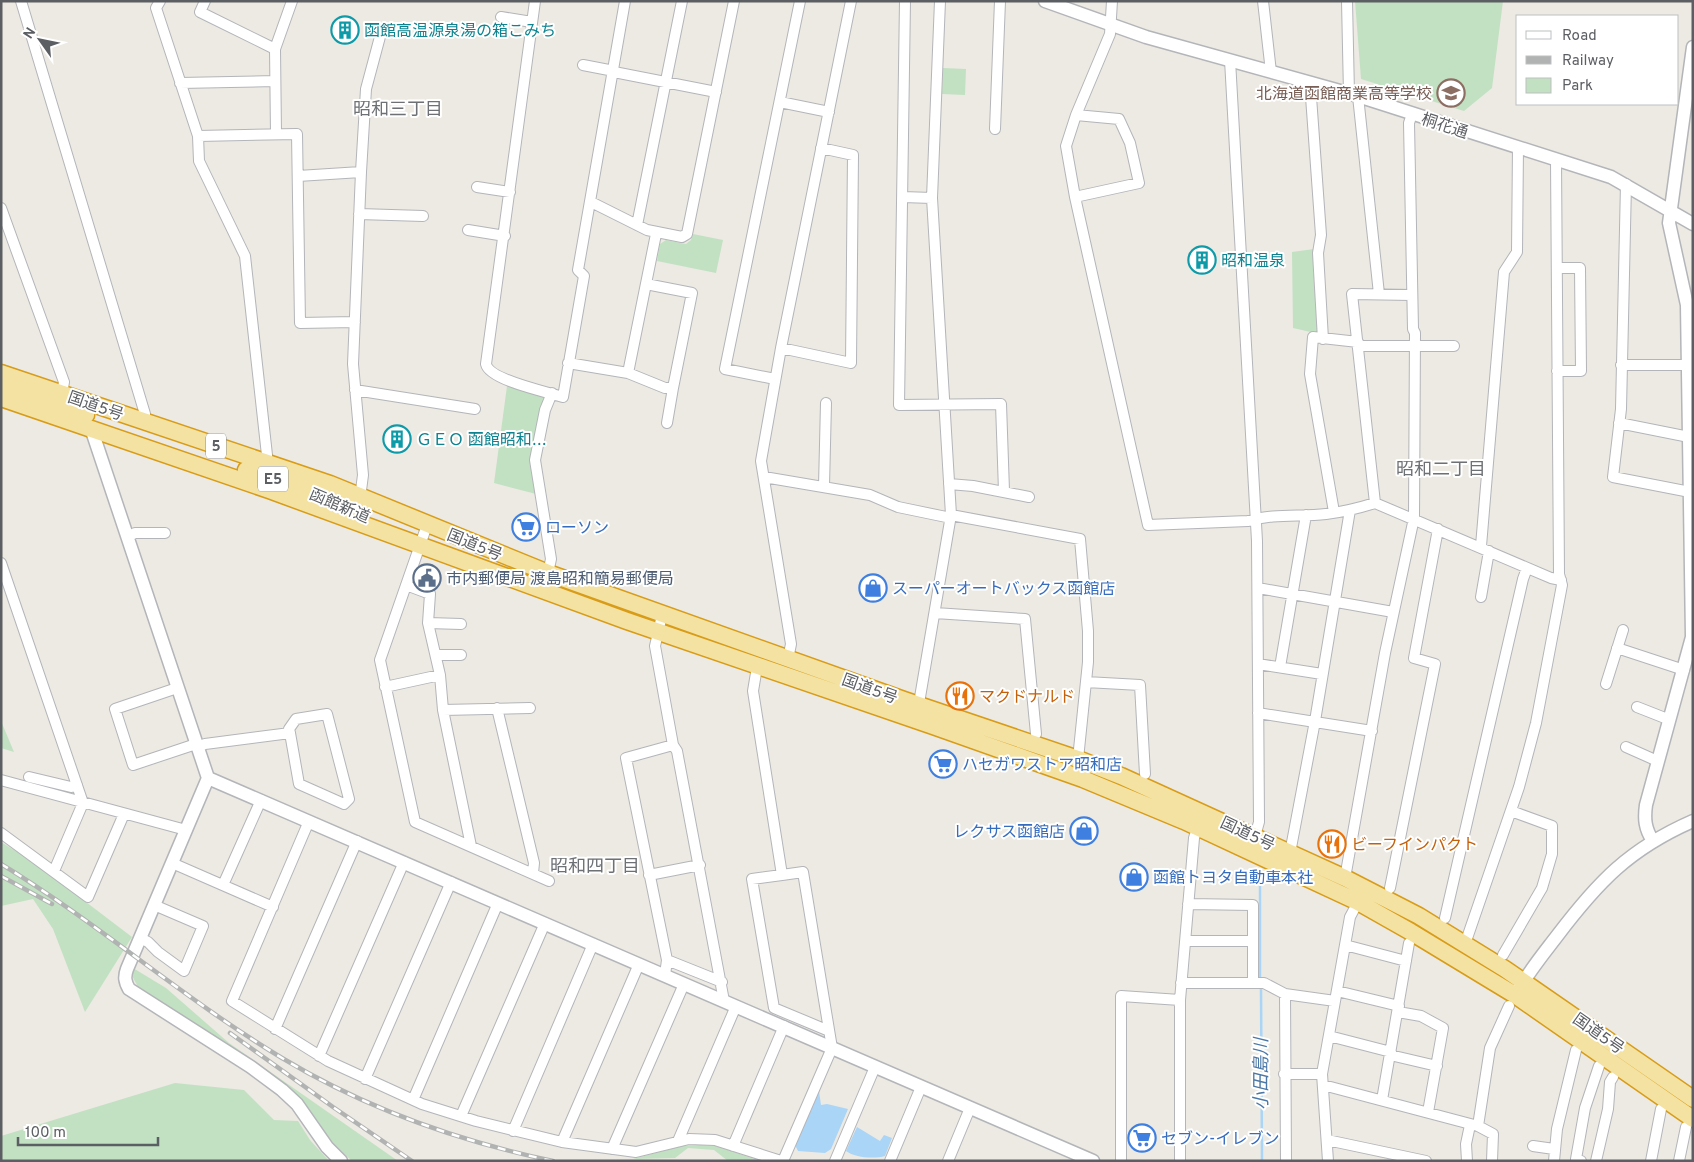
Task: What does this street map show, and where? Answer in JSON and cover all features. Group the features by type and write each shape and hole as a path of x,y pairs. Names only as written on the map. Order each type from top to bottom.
{"highway":[{"name":"国道5号","path":"1,373 62,394 262,475 420,545 658,631 757,666 1078,759 1253,844 1358,902 1693,1099"},
{"name":"函館新道","path":"1,385 311,492 357,504 404,532 420,545"},
{"name":"国道5号","path":"1,398 90,428 262,475"},
{"name":"国道5号","path":"357,504 428,525 548,573 788,659 1082,779 1200,819"},
{"name":"国道5号","path":"1253,844 1290,853 1345,878 1419,916 1465,944 1516,994 1689,1123"}],"street":[{"path":"21,1 145,414"},
{"path":"160,1 156,8 198,136 199,161 245,256 267,455 262,475"},
{"path":"205,1 200,12 275,49"},
{"path":"276,134 275,49 292,1"},
{"path":"535,1 487,368 500,377 563,397 584,276 578,270 625,1"},
{"path":"638,225 682,1"},
{"path":"591,202 656,234 682,237 687,234 734,1"},
{"path":"775,379 725,370 800,1"},
{"path":"788,659 791,644 761,461 781,348 851,1"},
{"path":"905,1 899,405 1001,404 1004,491"},
{"path":"917,712 951,517 932,198 940,1"},
{"path":"995,129 1000,1"},
{"name":"桐花通","path":"1045,1 1112,26 1353,95 1518,147 1626,184 1693,224"},
{"path":"1112,1 1112,26 1076,115 1066,146 1075,197 1148,525 1248,521 1350,510 1375,503 1414,518 1527,568 1561,580"},
{"path":"1263,1 1271,72"},
{"path":"1346,1 1353,95 1379,294"},
{"path":"501,17 532,22"},
{"path":"357,504 363,475 353,364 361,172 366,90 381,33"},
{"path":"1652,841 1647,832 1644,819 1646,805 1692,637 1690,314 1670,234 1671,211 1693,47"},
{"path":"1230,60 1258,588 1259,822 1253,844"},
{"path":"583,65 716,92"},
{"path":"180,83 275,81"},
{"path":"1310,83 1321,235 1318,253 1323,338"},
{"path":"780,102 829,112"},
{"path":"1345,878 1393,612 1414,518 1415,346 1412,295 1409,123 1412,114"},
{"path":"1075,197 1139,183 1130,143 1120,119 1076,115"},
{"path":"198,136 297,134 300,323 355,322"},
{"path":"1481,597 1504,272 1517,252 1518,147"},
{"path":"781,348 851,363 853,155 821,148"},
{"path":"1465,944 1511,812 1536,723 1554,640 1556,612 1562,585 1557,371 1556,160"},
{"path":"298,176 361,172"},
{"path":"1626,184 1619,423 1613,477 1690,492"},
{"path":"477,187 510,192"},
{"path":"903,198 932,198"},
{"path":"1,208 64,382 62,394"},
{"path":"359,214 423,216"},
{"path":"468,230 505,236"},
{"path":"628,373 656,234"},
{"path":"1557,268 1580,268 1581,371 1557,371"},
{"path":"646,284 692,293 667,423"},
{"path":"1375,503 1352,294 1412,295"},
{"path":"1334,512 1310,374 1313,337 1358,344 1454,346"},
{"path":"568,363 628,373 665,388 673,388"},
{"path":"1621,366 1690,366"},
{"path":"355,390 475,409"},
{"path":"548,573 551,559 536,452 545,410 552,394"},
{"path":"824,486 826,403"},
{"path":"1619,423 1690,437"},
{"path":"90,428 208,778 124,977 129,990 250,1067 282,1090 297,1104 327,1147 341,1161"},
{"path":"764,477 870,495 898,507 1080,539 1088,631 1086,682 1078,759"},
{"path":"949,484 1004,491 1028,497"},
{"path":"1290,853 1315,721 1350,510"},
{"path":"1280,667 1306,515"},
{"path":"428,525 380,660 415,822 549,880"},
{"path":"1390,888 1435,664 1414,658 1438,529"},
{"path":"127,537 135,533 165,533"},
{"path":"1,563 83,803 54,871"},
{"path":"1445,918 1527,568"},
{"path":"406,585 430,594 428,624 440,675 444,710 471,846"},
{"path":"1258,588 1393,612"},
{"path":"935,613 1025,619 1036,734"},
{"path":"662,615 655,646 722,982 730,1003 678,1141"},
{"path":"428,624 461,624"},
{"path":"1606,684 1623,630"},
{"path":"1618,648 1684,670"},
{"path":"436,655 461,655"},
{"path":"1258,664 1322,674"},
{"path":"757,666 753,691 782,875"},
{"path":"385,687 440,675"},
{"path":"1086,682 1140,685 1145,774"},
{"path":"177,688 115,709 133,765 197,745 290,733"},
{"path":"1637,707 1665,718"},
{"path":"497,708 534,863 533,873"},
{"path":"444,710 530,708"},
{"path":"1258,713 1372,731"},
{"path":"327,714 349,799 344,804 299,784 290,733 289,729 296,719 327,714"},
{"path":"665,975 667,960 626,758 674,745"},
{"path":"1626,747 1653,759"},
{"path":"29,777 71,787 78,785"},
{"path":"208,778 780,1024 970,1108 1073,1157 1093,1161"},
{"path":"1,780 186,830"},
{"path":"223,885 261,800"},
{"path":"1503,955 1542,888 1552,854 1552,826 1511,812"},
{"path":"1,833 88,897 124,814"},
{"path":"1180,1161 1180,1000 1194,838 1200,819"},
{"path":"309,821 232,1001 319,1056 413,1100 512,1131 562,1142 636,1152 689,1138 715,1140 734,1146 782,1161 832,1048 803,872 752,880 774,1008 780,1024 734,1146"},
{"path":"1467,1161 1466,1144 1474,1125 1490,1048 1516,994 1587,897 1615,867 1652,841 1693,821"},
{"path":"276,1029 357,841"},
{"path":"319,1056 404,862"},
{"path":"172,863 273,907"},
{"path":"650,875 700,865"},
{"path":"365,1079 451,882"},
{"path":"1328,1161 1323,1080 1350,917 1358,902"},
{"path":"413,1100 498,903"},
{"path":"1188,904 1253,905 1253,983"},
{"path":"140,938 184,970 204,926 154,905"},
{"path":"461,1116 545,923"},
{"path":"1185,941 1253,941"},
{"path":"1382,1100 1409,943"},
{"path":"512,1131 594,944"},
{"path":"1345,945 1406,961"},
{"path":"667,960 722,982"},
{"path":"562,1142 639,964"},
{"path":"1181,983 1264,983 1286,994 1336,996 1398,1009 1421,1016 1443,1028 1428,1112"},
{"path":"612,1149 684,984"},
{"path":"1286,994 1284,1074 1286,1161"},
{"path":"1121,1161 1121,996 1180,1000"},
{"path":"774,1008 829,1031"},
{"path":"1329,1036 1437,1066"},
{"path":"1554,1161 1557,1130 1576,1050"},
{"path":"835,1161 875,1066"},
{"path":"1581,1161 1576,1159 1585,1108 1598,1066"},
{"path":"1284,1074 1323,1080 1382,1100 1474,1125 1493,1134 1492,1161"},
{"path":"1596,1161 1608,1110 1610,1082 1614,1077"},
{"path":"890,1161 921,1087"},
{"path":"948,1161 970,1108"},
{"path":"1651,1161 1662,1109"},
{"path":"1679,1161 1689,1123"},
{"path":"1327,1140 1395,1158 1426,1161"},
{"path":"1533,1146 1554,1150"}],"green space":[{"path":"1355,1 1503,1 1492,88 1464,111 1361,79"},
{"path":"943,68 966,69 965,95 942,94"},
{"path":"693,234 723,240 716,273 657,261 660,244 666,240 686,244 691,240"},
{"path":"1314,249 1318,330 1315,333 1293,328 1292,252"},
{"path":"507,386 545,396 531,457 536,494 494,483"},
{"path":"1,721 14,752 1,748"},
{"path":"1,842 32,861 132,937 85,1012 53,929 33,899 1,906"},
{"path":"133,968 166,988 229,1043 398,1161 352,1161 334,1145 311,1116 138,987 131,974"},
{"path":"175,1083 244,1090 274,1120 298,1121 310,1140 329,1161 2,1161 1,1136"},
{"path":"682,1146 716,1146 760,1161 728,1161 714,1150 688,1148 675,1158 633,1159"}],"water":[{"path":"819,1091 821,1105 827,1104 848,1109 831,1149 825,1153 798,1151 795,1145"},
{"path":"857,1127 880,1141 884,1135 892,1138 885,1156 865,1157 846,1151"}],"waterway":[{"name":"小田島川","path":"1260,880 1260,978"},
{"name":"小田島川","path":"1261,987 1262,1161"}],"railway":[{"path":"1,864 72,911 210,1011 282,1058 314,1076 413,1121 482,1144 553,1161"},
{"path":"1,876 52,904"},
{"path":"230,1033 412,1161"}],"place":[{"name":"函館高温源泉湯の箱こみち","path":"345,30"},
{"name":"北海道函館商業高等学校","path":"1451,93"},
{"name":"昭和温泉","path":"1202,260"},
{"name":"ＧＥＯ 函館昭和…","path":"397,439"},
{"name":"ローソン","path":"526,527"},
{"name":"市内郵便局 渡島昭和簡易郵便局","path":"427,578"},
{"name":"スーパーオートバックス函館店","path":"873,588"},
{"name":"マクドナルド","path":"960,696"},
{"name":"ハセガワストア昭和店","path":"943,764"},
{"name":"レクサス函館店","path":"1084,831"},
{"name":"ビーフインパクト","path":"1332,844"},
{"name":"函館トヨタ自動車本社","path":"1134,877"},
{"name":"セブン-イレブン","path":"1142,1138"}],"district":[{"name":"昭和三丁目","path":"398,109"},
{"name":"昭和二丁目","path":"1441,469"},
{"name":"昭和四丁目","path":"595,866"}]}
